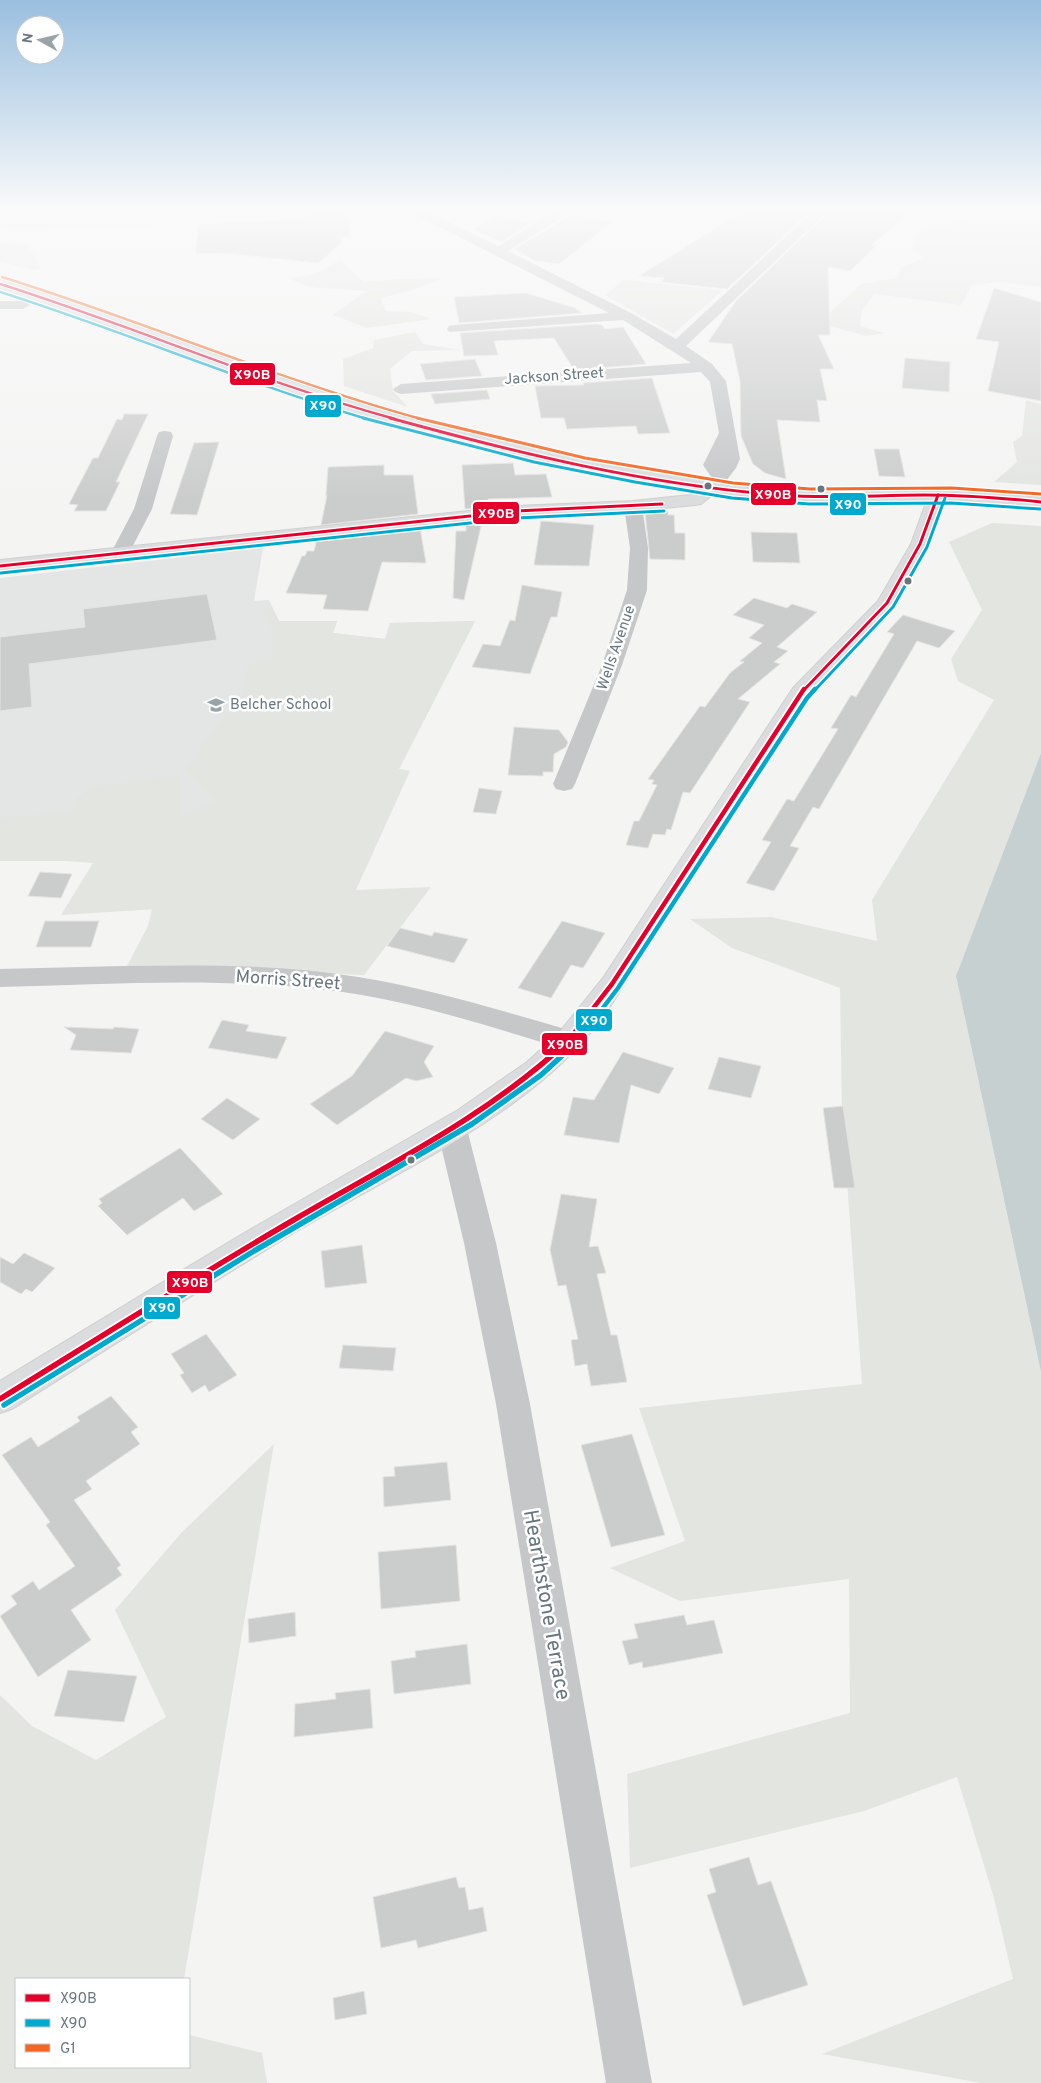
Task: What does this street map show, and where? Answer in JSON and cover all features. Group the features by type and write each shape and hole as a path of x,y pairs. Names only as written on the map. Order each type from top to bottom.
{"main road":[{"path":"74,305 244,371 351,407 462,437 604,468 716,482"},
{"path":"109,305 286,373 414,412 550,446 716,482 793,496 860,492 1041,502"},
{"path":"604,468 624,482 628,502"},
{"path":"628,502 671,490 716,482"},
{"path":"0,566 525,510 628,502 657,504 695,500 716,482"},
{"path":"0,1399 286,1223 452,1129 523,1080 569,1040 612,984 801,693 872,622 886,603 920,544 938,495"}],"street":[{"path":"602,305 675,346 714,372 718,381 732,461 716,482"},
{"path":"675,346 686,340 722,305"},
{"path":"454,329 623,316"},
{"name":"Jackson Street","path":"401,389 708,367"},
{"path":"120,553 143,509 165,436"},
{"name":"Wells Avenue","path":"564,784 612,665 637,590 639,548 628,502"},
{"name":"Morris Street","path":"0,978 138,975 245,976 326,982 413,997 569,1040"},
{"name":"Hearthstone Terrace","path":"452,1129 480,1243 513,1404 629,2083"}],"shaded area":[{"path":"346,305 383,305 386,311 410,312 432,319 367,328 333,315"},
{"path":"623,305 706,305 673,334"},
{"path":"838,305 866,305 862,311 860,326 885,333 866,336 819,323"},
{"path":"415,332 423,344 461,350 412,351 390,369 393,391 408,407 344,386 343,359 373,348 374,340"},
{"path":"1026,400 1041,404 1041,485 994,482 1017,462 1013,442 1022,436"},
{"path":"992,523 1041,526 1041,753 956,976 1041,1372 1041,2083 981,2083 822,2054 1013,1979 994,1898 957,1777 864,1811 630,1868 627,1774 850,1713 849,1579 680,1601 610,1568 685,1541 639,1408 862,1384 842,1114 840,988 732,948 690,919 771,917 877,941 872,900 994,700 958,681 951,659 982,610 949,542"},
{"name":"Belcher School","path":"263,548 254,601 269,600 279,621 337,621 333,633 385,639 390,623 475,621 399,769 410,771 140,961 163,860 0,861 0,578"},
{"path":"262,603 272,608 279,621 337,621 333,633 385,639 390,623 475,621 399,769 410,771 356,890 431,887 364,975 127,966 157,909 61,915 93,863 0,861 0,818 75,811 76,798 95,787 177,775 180,782 180,816 216,801 186,770 207,738 242,693 246,677 245,668 261,661 274,659 271,650 273,633"},
{"path":"1041,753 1041,1372 956,976"},
{"path":"274,1444 184,1978 15,1978 15,2068 190,2068 190,2035 262,2053 267,2083 0,2083 0,1695 32,1726 96,1760 166,1717 115,1610 182,1532"}],"building":[{"path":"456,305 566,305 582,313 459,323"},
{"path":"733,305 829,305 830,335 818,335 834,369 820,369 827,401 817,400 820,422 777,420 786,479 765,473 753,464 741,436 740,381 732,344 708,342"},
{"path":"988,305 1041,305 1041,401 988,391 999,342 976,339"},
{"path":"602,325 605,329 623,327 646,364 574,370 554,338 494,341 498,355 464,356 460,333"},
{"path":"905,358 950,362 949,392 902,388"},
{"path":"475,359 482,376 426,380 420,364"},
{"path":"652,378 670,433 638,434 636,426 567,429 564,418 541,418 535,386 584,385 583,383"},
{"path":"487,390 490,399 435,404 431,394"},
{"path":"124,414 148,414 116,482 120,482 106,511 74,511 78,505 69,504 93,458 98,458 117,419 122,420"},
{"path":"219,442 197,515 170,514 194,443"},
{"path":"874,449 899,449 905,477 879,476"},
{"path":"513,463 515,475 546,474 552,497 488,499 486,507 465,509 462,465"},
{"path":"384,465 384,475 413,475 418,514 321,525 327,495 328,467"},
{"path":"645,512 668,512 668,515 674,515 675,533 685,533 685,560 650,559"},
{"path":"541,521 594,525 589,566 534,565"},
{"path":"482,522 464,600 453,598 456,531 466,531 466,523"},
{"path":"420,528 426,563 382,562 368,611 323,609 327,595 286,593 302,556 305,556 307,551 314,551 317,539"},
{"path":"751,532 797,533 800,563 753,562"},
{"path":"522,585 562,592 557,617 551,617 530,674 472,667 483,644 500,646 510,620 515,621"},
{"path":"207,594 217,640 29,664 32,707 0,711 0,637 85,627 83,609"},
{"path":"754,598 787,608 792,604 817,612 777,647 788,651 774,662 780,664 738,699 750,702 690,793 683,792 671,830 667,829 665,835 653,834 648,848 626,845 634,821 639,821 657,785 652,784 654,780 648,779 700,706 705,707 730,673 744,662 740,661 762,643 749,638 764,625 733,615"},
{"path":"903,615 955,631 939,648 917,641 819,809 813,807 790,846 799,848 774,891 746,883 771,842 762,840 787,799 794,801 838,729 831,728 851,695 856,697 894,634 887,632"},
{"path":"514,727 559,730 568,742 566,747 554,754 553,772 543,772 543,776 508,775"},
{"path":"479,788 502,791 496,814 473,812"},
{"path":"40,872 72,874 61,898 28,896"},
{"path":"45,921 99,921 91,947 36,947"},
{"path":"562,921 605,933 583,968 571,965 551,998 518,988"},
{"path":"400,928 432,936 434,932 468,939 454,963 387,946"},
{"path":"222,1020 249,1025 246,1031 287,1037 277,1059 208,1048"},
{"path":"64,1027 139,1029 131,1053 70,1050 76,1035"},
{"path":"385,1031 434,1046 424,1062 433,1077 416,1081 406,1078 337,1125 310,1104 352,1076"},
{"path":"623,1052 674,1068 659,1094 631,1085 619,1143 564,1135 573,1097 594,1100"},
{"path":"719,1057 761,1066 751,1098 708,1089"},
{"path":"227,1098 260,1119 233,1140 201,1119"},
{"path":"843,1106 855,1188 834,1188 823,1108"},
{"path":"180,1148 223,1194 194,1211 183,1198 127,1235 98,1206 102,1203 99,1199"},
{"path":"561,1194 597,1199 589,1247 598,1246 606,1273 597,1274 611,1335 617,1335 627,1382 591,1386 587,1364 575,1366 571,1340 578,1339 566,1285 558,1286 550,1250"},
{"path":"362,1245 367,1283 325,1288 321,1251"},
{"path":"24,1253 55,1268 32,1292 26,1289 21,1294 0,1282 0,1257 13,1264"},
{"path":"206,1334 237,1375 209,1392 205,1385 192,1393 180,1375 184,1373 171,1354"},
{"path":"343,1345 396,1348 393,1371 339,1368"},
{"path":"111,1396 138,1427 131,1432 140,1444 86,1481 92,1489 74,1500 121,1565 117,1568 122,1575 71,1610 91,1640 38,1677 0,1616 17,1604 11,1596 33,1581 39,1590 75,1566 46,1525 50,1522 2,1455 31,1437 38,1447 80,1421 77,1417"},
{"path":"632,1434 665,1535 611,1547 581,1445"},
{"path":"447,1462 451,1500 384,1507 383,1477 395,1476 394,1467"},
{"path":"456,1545 460,1601 381,1609 378,1552"},
{"path":"295,1612 296,1636 249,1643 248,1619"},
{"path":"684,1615 687,1625 714,1620 723,1653 643,1668 642,1662 629,1665 622,1641 638,1638 634,1624"},
{"path":"467,1644 471,1684 394,1694 391,1661 416,1657 415,1651"},
{"path":"68,1670 137,1676 124,1722 54,1716"},
{"path":"370,1689 373,1728 294,1737 295,1704 336,1699 335,1693"},
{"path":"749,1857 758,1885 771,1881 808,1985 743,2006 707,1895 716,1892 709,1869"},
{"path":"456,1877 459,1888 465,1887 469,1910 483,1907 487,1931 418,1948 416,1940 381,1948 373,1897"},
{"path":"364,1991 367,2014 335,2020 333,1998"}],"transit line":[{"name":"X90","path":"42,305 248,381 333,409 433,438 584,473 701,494 778,503 841,505 951,503 1040,509"},
{"name":"X90B","path":"64,305 248,373 333,401 433,430 585,465 702,486 779,495 810,497 952,495 1041,502"},
{"name":"G1","path":"88,305 286,378 335,394 434,423 585,458 702,479 779,488 842,490 952,488 1041,494"},
{"name":"X90B","path":"0,1399 250,1245 468,1118 537,1069 568,1041 612,984 801,693 887,603 920,544 938,495"},
{"name":"X90","path":"4,1405 254,1251 472,1124 541,1075 573,1047 618,988 807,698 893,607 927,547 945,498"},
{"name":"X90B","path":"0,566 516,511 662,504"},
{"name":"X90","path":"1,573 517,518 664,511"}],"place":[{"name":"Belcher School","path":"216,705"}]}
